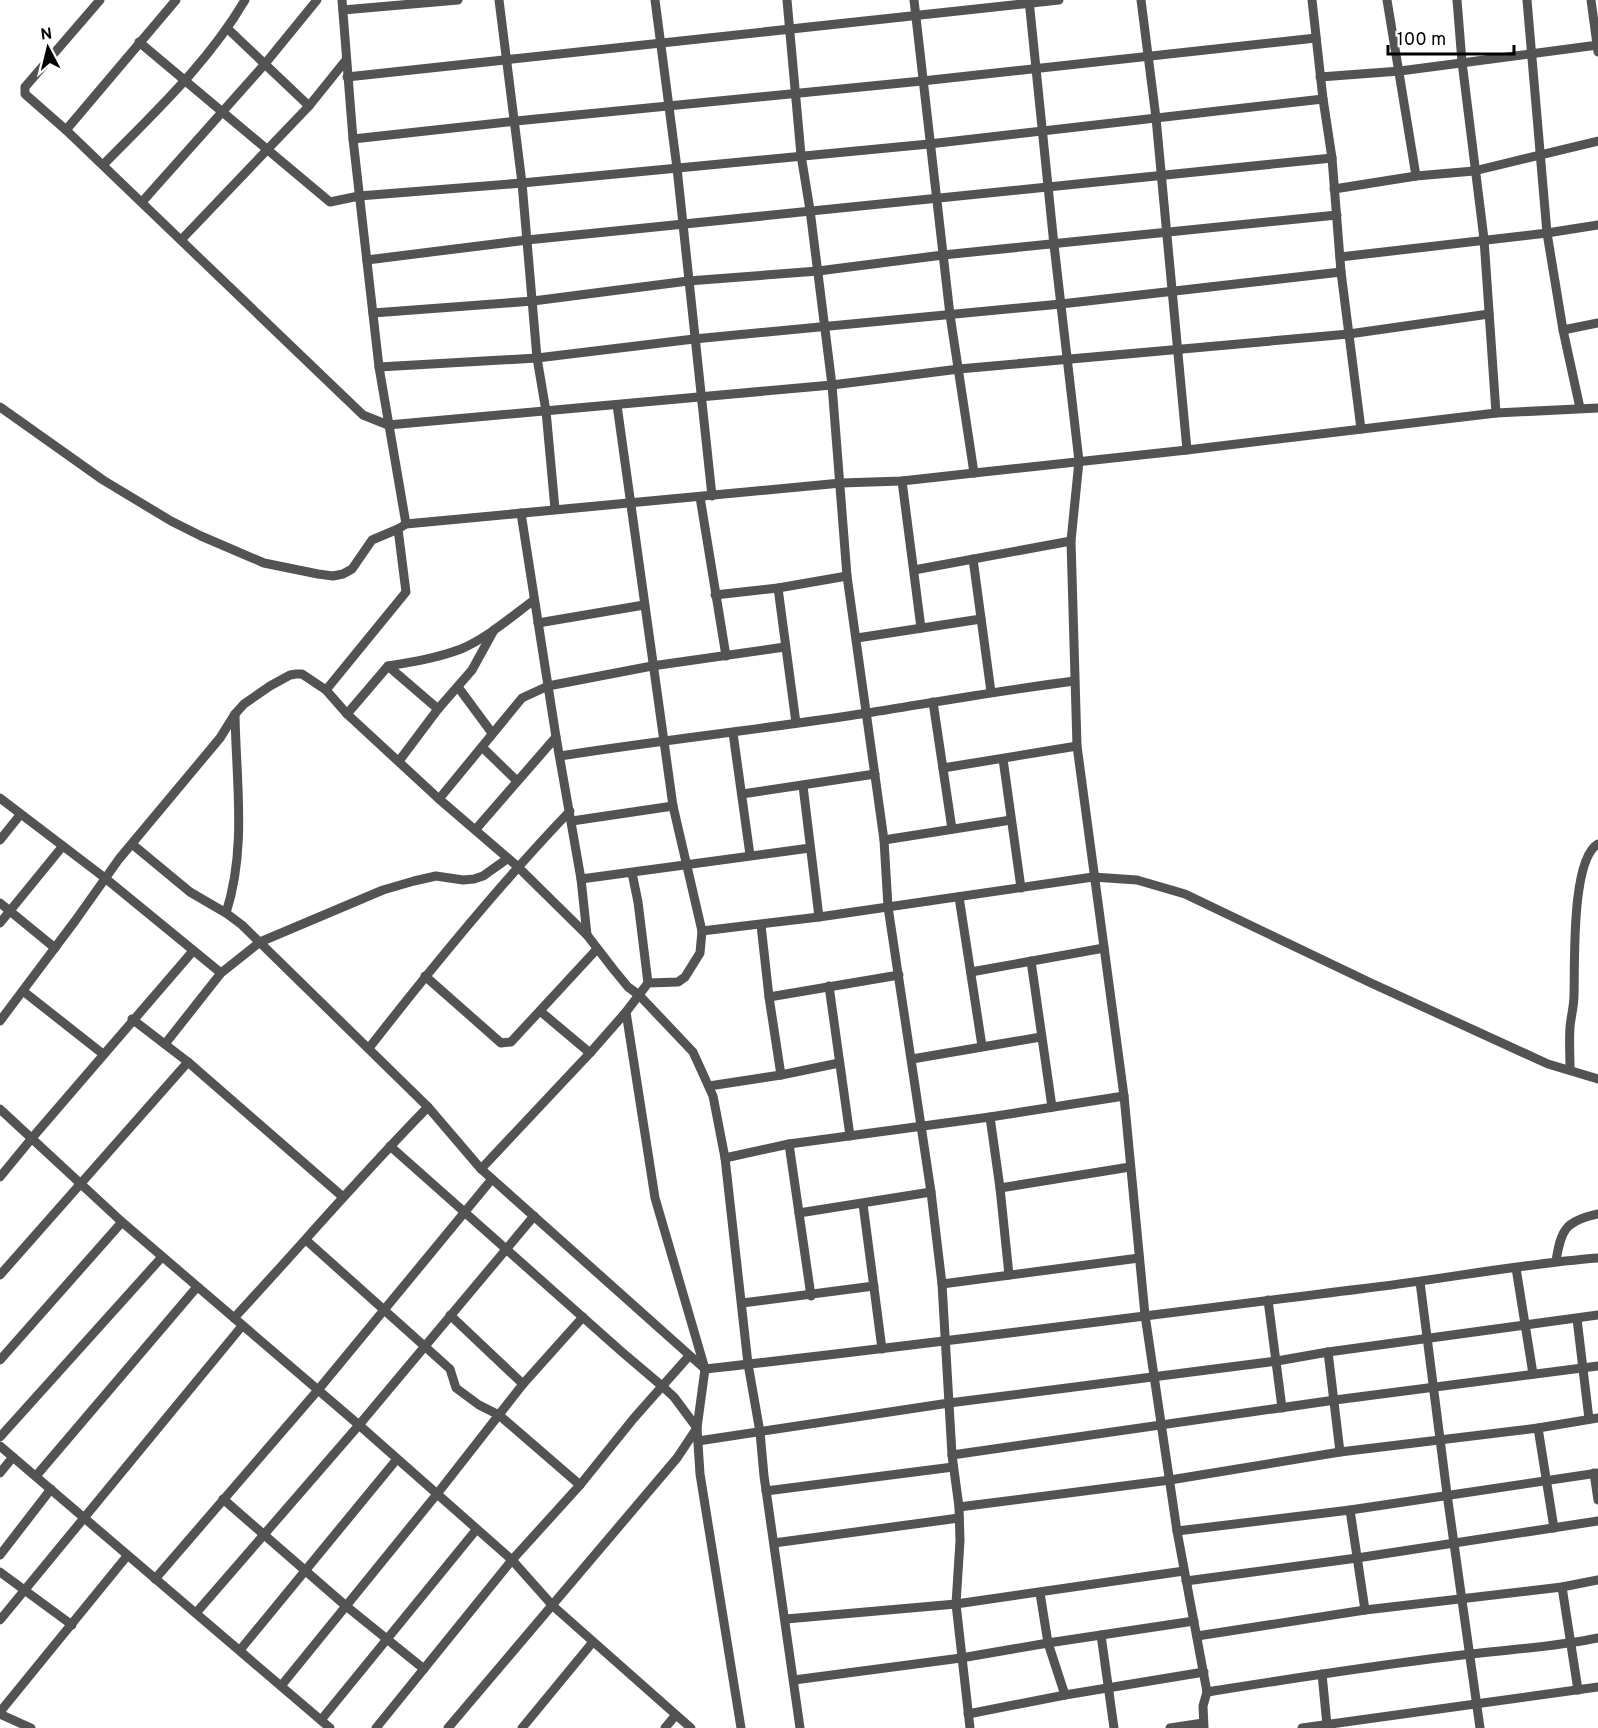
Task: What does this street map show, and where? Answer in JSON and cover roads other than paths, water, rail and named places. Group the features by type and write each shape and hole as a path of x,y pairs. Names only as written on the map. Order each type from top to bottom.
{"street":[{"path":"100,0 24,90 25,94 142,202 363,415 388,425 832,385 959,369 1349,334 1489,314"},
{"path":"66,130 176,0"},
{"path":"103,165 186,81 228,29 245,0"},
{"path":"142,202 264,65 317,0"},
{"path":"326,690 406,592 402,527 379,367 359,196 347,77 343,5 458,0"},
{"path":"500,0 516,120 537,358 546,411 555,509"},
{"path":"655,0 677,168 712,496"},
{"path":"787,0 801,155 832,385 848,576 884,840 888,907 912,1059 942,1284 952,1455 959,1507 960,1541 956,1604 970,1728"},
{"path":"914,0 950,315 974,473"},
{"path":"347,77 1059,0"},
{"path":"1141,0 1156,118 1187,450"},
{"path":"1312,0 1332,158 1341,272 1361,429"},
{"path":"1387,0 1416,176"},
{"path":"1457,0 1474,171 1484,239 1497,413"},
{"path":"1527,0 1547,233 1563,330 1580,408"},
{"path":"1320,77 1400,71 1533,53 1598,47 1591,0"},
{"path":"1030,2 1035,69 1079,461 1071,541 1077,746 1124,1096 1145,1316 1177,1531 1207,1692 1203,1706 1203,1725 1170,1728"},
{"path":"228,29 309,106"},
{"path":"353,139 516,120 922,81 1316,38"},
{"path":"139,42 330,202 359,196 522,183 930,144 1323,99"},
{"path":"180,240 266,148 309,106 346,60"},
{"path":"1334,189 1416,176 1474,171 1598,141"},
{"path":"367,260 527,240 810,210 1332,158"},
{"path":"373,313 533,301 688,281 818,271 943,255 1337,215"},
{"path":"1340,257 1598,225"},
{"path":"379,367 537,358 694,339 1061,304 1341,272"},
{"path":"1563,330 1598,323"},
{"path":"617,405 673,806 702,931 700,953 685,977 678,982 648,983"},
{"path":"0,407 103,480 171,521 264,563 333,576 352,569 372,540 402,527 629,502 974,473 1497,413 1598,408"},
{"path":"902,480 921,628"},
{"path":"700,497 726,656"},
{"path":"521,513 581,879 586,935"},
{"path":"914,570 1071,541"},
{"path":"973,559 991,692"},
{"path":"715,595 778,588 848,576"},
{"path":"778,588 796,723"},
{"path":"347,714 388,666 429,660 463,648 496,628 534,600"},
{"path":"538,623 644,605"},
{"path":"856,638 981,619"},
{"path":"399,761 438,709 472,670 496,628"},
{"path":"439,799 522,698 548,686 652,666 785,646"},
{"path":"388,666 438,709"},
{"path":"0,1021 105,878 220,738 244,704 290,675 302,674 326,690 347,714 439,799 517,866 586,935 628,987 639,995 693,1052 713,1096 725,1158 748,1364 760,1432 766,1491 800,1728"},
{"path":"560,756 663,740 733,733 1074,681"},
{"path":"458,687 492,733"},
{"path":"933,702 952,829"},
{"path":"226,913 233,892 238,855 235,714"},
{"path":"733,733 750,855"},
{"path":"476,829 556,737"},
{"path":"943,768 1077,746"},
{"path":"482,747 517,781"},
{"path":"1003,759 1021,888"},
{"path":"742,794 875,774"},
{"path":"802,786 819,917"},
{"path":"0,798 105,878 221,973"},
{"path":"369,1048 425,976 517,866 571,816 673,806"},
{"path":"0,840 20,815"},
{"path":"884,840 1011,820"},
{"path":"132,844 190,892 226,913 260,942 428,1107 481,1169 705,1369 945,1342 1420,1282 1556,1261 1598,1258"},
{"path":"1570,1069 1575,927 1582,877 1591,848 1598,844"},
{"path":"0,923 62,847"},
{"path":"581,879 810,848"},
{"path":"165,1044 221,973 260,942 383,890 436,876 463,880 474,879 483,876 507,858"},
{"path":"481,1169 590,1053 648,983 632,873"},
{"path":"702,931 819,917 1093,877 1137,880 1185,894 1548,1064 1598,1079"},
{"path":"959,897 982,1046"},
{"path":"0,903 55,948"},
{"path":"761,925 781,1075"},
{"path":"971,972 1104,948"},
{"path":"425,976 501,1042 511,1042 597,949"},
{"path":"0,1177 132,1019 193,951"},
{"path":"1031,961 1052,1107"},
{"path":"769,997 899,975"},
{"path":"829,986 850,1136"},
{"path":"23,991 103,1054"},
{"path":"540,1011 590,1053"},
{"path":"626,1012 655,1198 705,1369 697,1428 700,1474 741,1728"},
{"path":"132,1019 188,1062 343,1197"},
{"path":"912,1059 1041,1036"},
{"path":"0,1275 188,1062"},
{"path":"708,1086 839,1063"},
{"path":"725,1158 789,1144 1124,1096"},
{"path":"234,1318 428,1107"},
{"path":"0,1109 122,1222 359,1425 512,1560 553,1606 691,1728"},
{"path":"990,1117 1009,1275"},
{"path":"789,1144 811,1296"},
{"path":"390,1146 674,1397 697,1428"},
{"path":"1000,1188 1130,1167"},
{"path":"155,1579 318,1390 492,1179"},
{"path":"799,1213 931,1192"},
{"path":"863,1204 882,1349"},
{"path":"1556,1261 1559,1239 1563,1230 1569,1224 1598,1214"},
{"path":"196,1613 359,1425 534,1216"},
{"path":"0,1360 122,1222"},
{"path":"306,1240 450,1369 456,1388 479,1405 499,1415 580,1485"},
{"path":"0,1257 9,1264"},
{"path":"0,1437 162,1257"},
{"path":"942,1284 1139,1258"},
{"path":"1516,1268 1533,1374"},
{"path":"1420,1282 1480,1728"},
{"path":"742,1303 811,1296 874,1286"},
{"path":"36,1476 197,1287"},
{"path":"1268,1300 1282,1408"},
{"path":"450,1315 523,1384"},
{"path":"698,1441 949,1403 1277,1361 1426,1338 1598,1316"},
{"path":"281,1686 523,1384 583,1317"},
{"path":"959,1507 1170,1480 1340,1452 1594,1419 1583,1369 1577,1319"},
{"path":"0,1620 242,1326"},
{"path":"1328,1352 1340,1452"},
{"path":"376,1728 512,1560 580,1485 689,1356"},
{"path":"952,1455 1335,1400 1598,1366"},
{"path":"448,1728 677,1458 697,1428"},
{"path":"1538,1428 1554,1528"},
{"path":"0,1446 330,1728"},
{"path":"0,1473 13,1457"},
{"path":"240,1650 396,1459"},
{"path":"766,1491 953,1467"},
{"path":"1177,1531 1350,1510 1596,1473 1598,1500"},
{"path":"0,1556 4,1543 51,1489"},
{"path":"223,1498 346,1606 424,1669"},
{"path":"1350,1510 1365,1610"},
{"path":"774,1543 959,1518"},
{"path":"786,1619 956,1604 1357,1558 1598,1521"},
{"path":"321,1720 476,1530"},
{"path":"31,1728 0,1713 127,1556"},
{"path":"0,1572 72,1625"},
{"path":"1197,1636 1365,1610 1562,1587 1598,1580"},
{"path":"1562,1587 1578,1690"},
{"path":"1040,1593 1048,1643 1065,1695"},
{"path":"794,1680 961,1658 1194,1621"},
{"path":"1101,1635 1114,1728"},
{"path":"1207,1692 1470,1654 1571,1644 1598,1638"},
{"path":"522,1728 592,1642"},
{"path":"968,1714 1204,1672"},
{"path":"1322,1674 1328,1725"},
{"path":"1302,1728 1382,1723 1478,1705 1598,1688"},
{"path":"665,1728 675,1716"}]}
